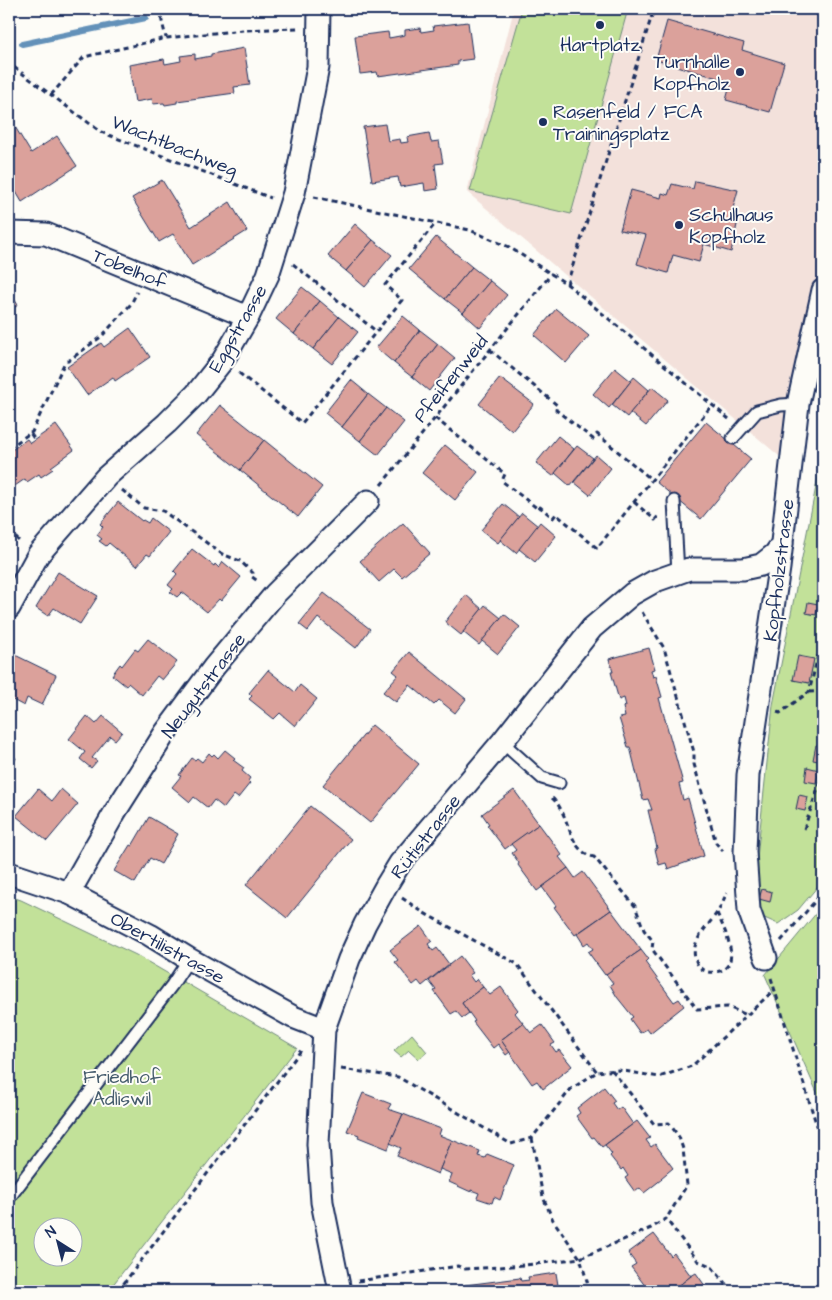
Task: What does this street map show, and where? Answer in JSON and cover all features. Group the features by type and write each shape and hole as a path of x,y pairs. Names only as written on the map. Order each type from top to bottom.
{"street":[{"name":"Eggstrasse","path":"9,608 38,555 106,477 167,423 196,394 223,360 248,317 268,275 292,199 318,66 319,18"},
{"name":"Tobelhof","path":"9,233 46,234 248,317"},
{"name":"Kopfholzstrasse","path":"766,958 750,910 735,852 782,544 798,404 823,290"},
{"name":"Neugutstrasse","path":"69,893 115,812 165,733 214,667 275,594 368,501"},
{"name":"Rütistrasse","path":"339,1288 322,1202 318,1144 324,1029 349,959 365,924 386,886 400,863 502,742 592,628 632,594 655,581 694,569 743,569 761,565 775,554 782,544"},
{"name":"Obertilistrasse","path":"9,873 69,893 150,935 292,1017 324,1029"}],"lane":[{"path":"737,434 757,411 782,405 798,404"},
{"path":"674,501 678,573"},
{"path":"502,742 542,778 559,783"},
{"path":"9,1198 172,985 189,959"}],"path":[{"path":"159,9 166,38"},
{"path":"567,284 654,9"},
{"path":"51,95 84,57 166,38 244,30 319,18"},
{"name":"Wachtbachweg","path":"9,60 10,66 102,132 292,199"},
{"path":"292,199 470,230 509,247 567,284 712,405 737,434"},
{"path":"240,374 302,423 402,300 385,286 435,224"},
{"path":"290,262 377,332"},
{"name":"Pfeifenweid","path":"368,501 552,273"},
{"path":"9,448 32,432 64,364 102,336 132,304 144,274"},
{"path":"490,350 557,406 556,410 582,431 593,439 597,434 652,480"},
{"path":"435,418 505,474 502,481 508,486 553,518 556,514 597,548 712,405"},
{"path":"30,434 35,440"},
{"path":"129,495 144,508 163,511 222,554 240,561 253,572 252,577 275,594"},
{"path":"634,502 655,520 674,501"},
{"path":"9,531 23,545"},
{"path":"632,594 664,648 694,752 694,764 716,843 735,852"},
{"path":"809,692 823,636"},
{"path":"758,709 780,713 809,692 823,691"},
{"path":"804,829 823,773"},
{"path":"551,798 558,803 578,848 585,855 594,857 635,906 644,930 653,941 652,949 697,1009 728,1007 747,1015"},
{"path":"386,886 424,913 517,964 598,1072"},
{"path":"717,913 731,949 730,959 726,968 716,972 707,972 700,968 695,960 694,949 699,935 717,913 730,887"},
{"path":"766,958 823,892"},
{"path":"321,1067 398,1077 511,1144 532,1138 571,1089 598,1072 612,1070 660,1077 692,1066 774,990 823,1141"},
{"path":"118,1291 302,1048 324,1029"},
{"path":"339,1288 458,1266 464,1269 536,1264 580,1258 651,1228 666,1219 687,1185 683,1149 679,1137 669,1123 654,1124 612,1070"},
{"path":"532,1138 543,1197 553,1220 580,1258 590,1291"},
{"path":"666,1219 698,1261 711,1266 730,1289"}],"shaded area":[{"path":"514,9 823,9 823,290 791,466 467,192"}],"green space":[{"name":"Rasenfeld / FCA Trainingsplatz","path":"522,9 628,9 571,214 470,191"},
{"path":"823,451 823,880 798,910 778,924 760,916 753,896 773,705"},
{"name":"Friedhof Adliswil","path":"9,896 136,955 172,976 177,987 182,981 297,1048 108,1291 9,1291"},
{"path":"823,905 823,1106 765,975"},
{"path":"412,1034 427,1052 419,1059 409,1050 401,1057 394,1051"}],"building":[{"name":"Turnhalle Kopfholz","path":"667,21 744,43 742,50 784,63 770,112 726,100 731,82 656,60"},
{"path":"468,22 473,59 458,61 458,65 378,76 377,72 360,74 355,36 388,32 389,38 405,35 405,30 420,28 421,32 434,30 433,26"},
{"path":"244,48 250,85 234,87 235,93 177,101 177,103 165,105 164,103 153,104 152,99 135,102 129,65 164,59 165,64 181,61 180,56 195,54 195,59"},
{"path":"9,117 31,153 57,136 77,166 22,202 9,180"},
{"path":"385,124 388,141 400,139 401,143 408,142 407,137 429,133 431,142 439,141 443,163 435,164 438,189 425,191 424,183 400,187 398,177 372,181 363,127"},
{"path":"162,180 191,227 230,202 247,231 192,265 173,234 159,242 132,198"},
{"name":"Schulhaus Kopfholz","path":"695,181 738,190 730,219 738,220 731,252 704,244 699,262 673,255 668,273 637,264 646,235 620,230 631,190 661,198 662,193 668,195 672,184 693,189"},
{"path":"355,224 373,240 346,271 328,256"},
{"path":"436,237 472,267 445,299 409,269"},
{"path":"373,240 392,255 365,287 346,271"},
{"path":"472,267 490,281 463,313 445,299"},
{"path":"490,281 507,295 480,328 463,313"},
{"path":"302,287 320,301 294,334 276,319"},
{"path":"9,291 18,305 9,311"},
{"path":"320,301 339,317 313,349 294,334"},
{"path":"556,309 589,336 566,363 534,335"},
{"path":"403,316 420,330 394,363 376,348"},
{"path":"339,317 358,332 332,364 313,349"},
{"path":"130,328 150,357 115,381 113,377 87,395 67,367 101,343 104,347"},
{"path":"420,330 438,344 412,377 394,363"},
{"path":"438,344 455,358 429,391 412,377"},
{"path":"615,368 631,381 609,408 593,394"},
{"path":"634,377 649,390 627,417 612,405"},
{"path":"500,378 534,404 512,431 479,404"},
{"path":"351,380 368,394 342,427 325,413"},
{"path":"652,387 668,400 646,426 630,413"},
{"path":"368,394 386,408 360,441 342,427"},
{"path":"220,405 264,440 240,470 196,435"},
{"path":"386,408 404,422 378,455 360,441"},
{"path":"706,422 751,459 701,519 656,482"},
{"path":"56,425 74,450 41,477 39,474 27,482 25,479 9,490 9,452 27,439 30,443"},
{"path":"558,436 574,449 553,476 536,463"},
{"path":"264,440 322,487 298,517 240,470"},
{"path":"445,445 478,472 455,500 422,473"},
{"path":"577,446 593,458 570,486 555,473"},
{"path":"596,455 611,468 590,495 574,482"},
{"path":"118,502 142,521 148,523 151,518 169,532 150,556 147,554 137,566 109,543 106,546 99,541 102,539 97,535 103,527 100,524"},
{"path":"503,504 519,517 498,543 481,530"},
{"path":"522,513 538,526 516,553 500,540"},
{"path":"540,522 556,536 535,562 519,549"},
{"path":"403,523 430,553 402,577 394,569 379,582 360,561"},
{"path":"192,549 214,566 215,564 219,568 223,562 241,577 221,601 219,599 207,612 182,592 177,597 170,592 173,589 168,585 177,574 174,571"},
{"path":"58,572 98,596 80,624 54,608 48,616 36,608"},
{"path":"324,593 370,629 356,648 318,618 308,631 299,624"},
{"path":"466,595 482,609 461,635 445,622"},
{"path":"808,602 818,604 816,615 806,613"},
{"path":"485,605 501,618 479,645 463,632"},
{"path":"504,614 520,627 498,654 482,641"},
{"path":"148,639 177,662 162,680 157,676 142,695 128,683 126,686 112,675 120,664 122,666 135,649 138,651"},
{"path":"649,648 655,669 651,670 653,677 656,676 662,697 659,698 683,783 679,784 683,800 688,798 704,856 668,869 666,863 659,865 648,810 652,810 648,799 643,800 630,747 628,747 619,718 625,717 623,707 626,706 624,698 619,700 609,659"},
{"path":"409,652 466,699 455,713 439,700 434,705 410,685 396,702 383,692 398,675 393,671"},
{"path":"13,654 56,675 42,705 27,698 24,706 9,698 9,664"},
{"path":"798,656 814,659 809,683 793,680"},
{"path":"268,670 295,692 300,685 317,699 295,726 280,713 274,719 249,699 252,696 249,693"},
{"path":"87,716 96,724 103,716 122,732 115,740 110,736 92,758 97,761 91,768 80,759 85,752 69,739"},
{"path":"372,725 419,764 370,823 323,785"},
{"path":"816,745 823,746 823,762 813,760"},
{"path":"225,750 235,758 233,760 244,768 242,771 250,778 248,781 250,783 238,798 234,795 224,808 214,800 208,808 194,797 190,802 172,787 192,758 195,760 197,758 202,762 209,753 212,756 214,754 218,758"},
{"path":"9,754 16,758 9,773"},
{"path":"807,767 819,770 816,783 805,781"},
{"path":"38,789 52,801 61,789 78,804 47,841 16,816"},
{"path":"514,790 539,824 505,849 487,825 489,824 482,814"},
{"path":"799,795 808,797 805,811 796,809"},
{"path":"310,806 351,839 287,918 246,885"},
{"path":"149,817 178,834 161,864 150,858 135,883 114,871 130,845 132,846"},
{"path":"539,824 562,855 559,857 568,868 537,891 518,865 519,863 512,853 516,850 511,844"},
{"path":"568,868 575,878 583,872 611,910 575,935 542,887"},
{"path":"762,889 772,892 770,902 759,899"},
{"path":"611,910 641,950 605,975 588,952 593,949 588,942 584,945 577,934"},
{"path":"421,926 432,941 428,944 433,951 437,948 449,964 422,986 418,981 413,985 395,962 398,960 390,950"},
{"path":"641,950 648,959 645,962 674,1002 679,999 684,1006 650,1033 647,1029 640,1033 630,1019 633,1017 610,985 613,983 606,974"},
{"path":"460,956 473,973 469,975 474,982 477,979 483,987 462,1003 469,1013 462,1018 456,1011 451,1014 429,981"},
{"path":"483,987 490,995 501,987 518,1010 515,1013 523,1023 501,1040 510,1052 506,1055 498,1044 493,1048 473,1022 475,1021 462,1003"},
{"path":"523,1023 531,1033 542,1025 555,1043 551,1045 556,1052 559,1050 572,1066 543,1089 537,1081 532,1084 501,1040"},
{"path":"604,1087 615,1101 612,1103 617,1110 621,1107 633,1124 602,1147 594,1137 592,1138 576,1116 580,1113 577,1108"},
{"path":"363,1093 391,1104 388,1109 403,1114 388,1149 347,1131"},
{"path":"403,1114 441,1129 439,1135 452,1140 438,1174 397,1156 401,1148 390,1143"},
{"path":"637,1121 650,1138 646,1140 651,1147 655,1144 673,1168 644,1193 640,1188 635,1192 625,1178 628,1176 623,1168 621,1170 610,1156 612,1154 605,1145"},
{"path":"452,1140 480,1151 478,1156 485,1158 487,1154 514,1165 500,1200 494,1197 492,1203 477,1198 479,1193 471,1190 471,1192 449,1182 452,1174 440,1169"},
{"path":"654,1234 671,1256 674,1253 691,1276 672,1291 649,1291 631,1267 636,1264 628,1253"},
{"path":"556,1273 559,1291 450,1291 465,1289 465,1285 520,1278 521,1281 529,1280 528,1277"},
{"path":"696,1273 708,1290 672,1291 691,1276"}],"waterway":[{"path":"22,44 146,18"}],"place":[{"name":"Hartplatz","path":"600,25"},
{"name":"Turnhalle Kopfholz","path":"740,72"},
{"name":"Rasenfeld / FCA Trainingsplatz","path":"543,122"},
{"name":"Schulhaus Kopfholz","path":"679,225"}]}
